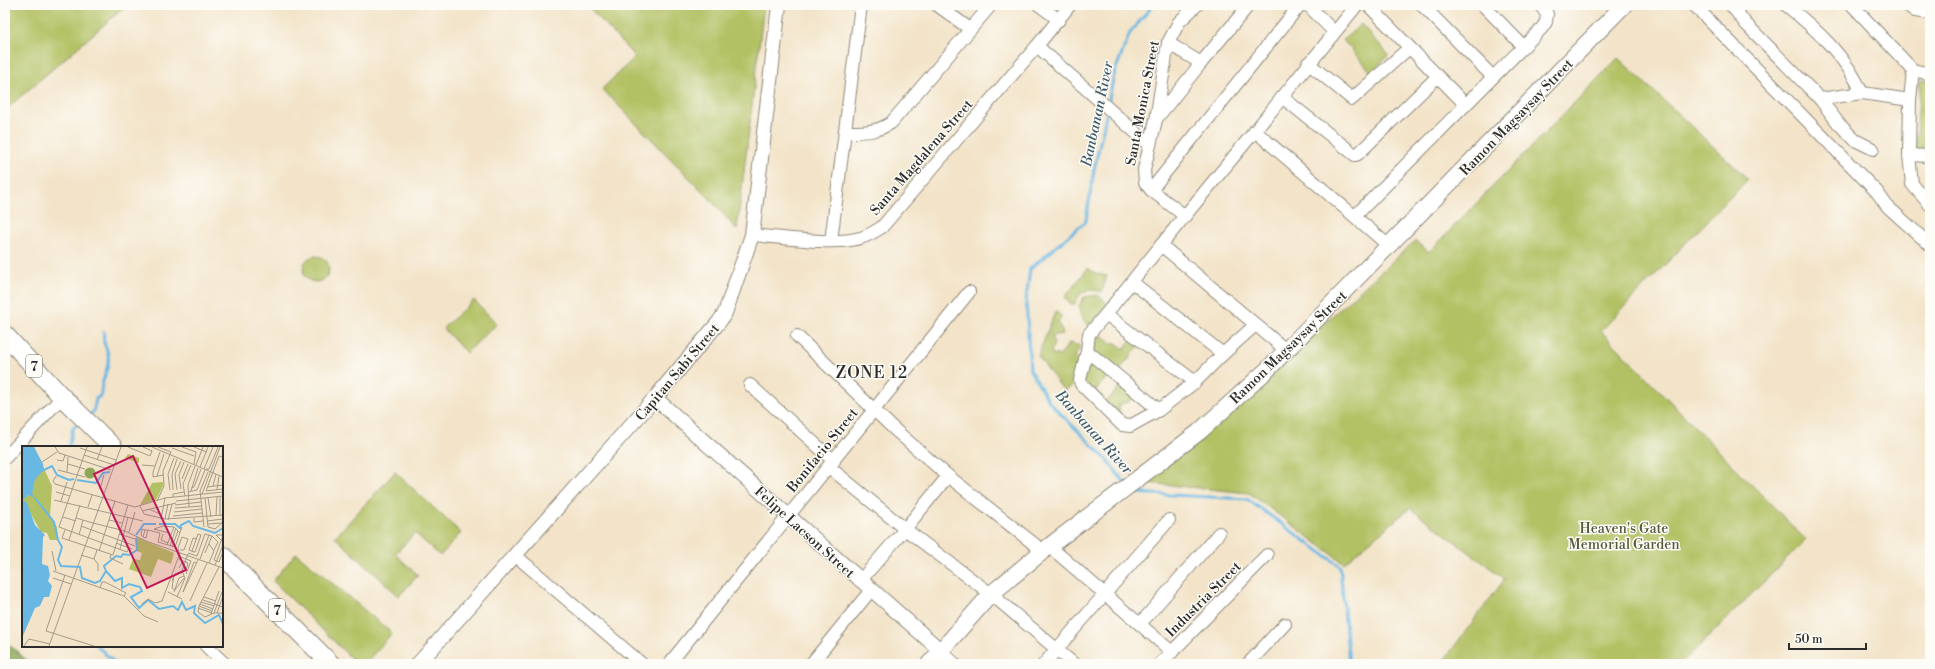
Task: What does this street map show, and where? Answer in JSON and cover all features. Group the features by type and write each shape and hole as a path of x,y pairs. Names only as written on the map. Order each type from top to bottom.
{"main road":[{"name":"Ramon Magsaysay Street","path":"929,664 991,594 1046,549 1198,432 1287,351 1624,5"},
{"name":"7","path":"5,335 62,397 111,446"},
{"name":"7","path":"223,557 331,664"}],"street":[{"name":"Capitan Sabi Street","path":"418,664 655,398 722,318 752,235 779,5"},
{"path":"831,241 860,5"},
{"path":"936,5 970,29"},
{"path":"845,132 871,132 880,130 891,123 991,5"},
{"path":"1039,5 1059,20"},
{"name":"Santa Magdalena Street","path":"752,235 831,241 858,239 870,235 882,227 1037,46 1070,5"},
{"name":"Santa Monica Street","path":"1152,190 1145,182 1144,176 1156,120 1168,43 1179,22 1196,5"},
{"path":"1156,120 1249,5"},
{"path":"1184,216 1152,190 1300,5"},
{"path":"1308,5 1334,32"},
{"path":"1254,324 1252,328 1195,382 1159,410 1130,426 1122,425 1081,384 1080,380 1087,351 1089,334 1255,131 1308,63 1357,5"},
{"path":"1368,5 1466,106"},
{"path":"1422,5 1493,77"},
{"path":"1483,5 1524,47"},
{"path":"1356,216 1524,47 1546,22 1547,14 1540,5"},
{"path":"1694,5 1877,192 1887,206 1930,245"},
{"path":"1731,5 1746,24 1820,99 1839,124 1855,140 1873,149"},
{"path":"1786,5 1813,27 1825,40 1856,79 1862,93"},
{"path":"1852,5 1913,70 1930,74"},
{"path":"1907,5 1915,12 1930,13"},
{"path":"1168,43 1201,63"},
{"path":"1037,46 1150,145"},
{"path":"1308,63 1352,99 1409,48"},
{"path":"1913,70 1910,100 1909,155 1912,184 1930,204"},
{"path":"1282,97 1355,155 1358,154 1437,77"},
{"path":"1820,99 1862,93 1910,100"},
{"path":"1255,131 1356,216 1389,246"},
{"path":"1909,155 1930,156"},
{"path":"1161,245 1287,351"},
{"path":"1132,282 1223,354"},
{"name":"Bonifacio Street","path":"669,664 832,464 969,292"},
{"path":"1106,314 1195,382"},
{"path":"797,336 874,410 948,476 1105,594 1172,652"},
{"path":"1087,351 1159,410"},
{"path":"750,385 832,464 905,529 991,594 1074,664"},
{"path":"5,458 62,397"},
{"name":"Felipe Lacson Street","path":"655,398 955,664"},
{"path":"860,581 948,476"},
{"path":"1044,664 1170,520"},
{"path":"1140,624 1219,532"},
{"path":"515,555 642,664"},
{"name":"Industria Street","path":"1160,664 1267,555"},
{"path":"811,664 871,590"},
{"path":"1251,663 1285,624"},
{"path":"207,647 225,664"}],"green space":[{"path":"5,5 127,5 5,110"},
{"path":"587,5 764,5 737,230 712,201 602,89 635,57"},
{"path":"1361,24 1389,55 1371,72 1343,40"},
{"name":"Heaven's Gate Memorial Garden","path":"1618,58 1748,179 1601,331 1806,540 1681,664 1441,664 1505,579 1410,508 1344,563 1249,493 1147,483 1415,241 1429,252"},
{"path":"1920,81 1930,81 1930,154 1915,153"},
{"path":"316,256 325,260 329,269 325,278 316,282 307,278 303,269 307,260"},
{"path":"1088,268 1095,273 1107,276 1102,292 1093,290 1085,291 1079,296 1075,304 1070,304 1065,297"},
{"path":"1098,295 1109,305 1089,325 1083,319 1079,306 1084,297"},
{"path":"474,300 497,324 466,353 443,328"},
{"path":"1055,312 1057,312 1062,318 1058,322 1063,334 1051,336 1054,342 1051,353 1060,356 1069,343 1081,346 1075,356 1079,363 1075,384 1064,391 1038,356"},
{"path":"1095,334 1097,339 1102,335 1110,343 1116,343 1124,349 1133,337 1141,345 1133,352 1130,359 1126,361 1120,371 1094,352 1090,341"},
{"path":"1092,358 1121,382 1118,384 1108,376 1095,391 1107,401 1122,384 1131,393 1132,398 1129,402 1123,403 1119,406 1120,417 1082,383"},
{"path":"395,472 461,533 440,556 415,533 395,554 418,575 399,596 335,537"},
{"path":"296,553 392,633 365,664 357,664 273,581"},
{"path":"5,641 31,664 5,664"}],"waterway":[{"name":"Banbanan River","path":"1108,103 1115,71 1130,33 1153,5"},
{"name":"Banbanan River","path":"1107,111 1094,170 1086,221 1030,269 1026,300 1030,370 1050,403 1107,460 1124,482"},
{"path":"89,415 93,412 96,399 101,395 102,384 109,359 104,342 104,332"},
{"path":"69,446 73,428 80,422"},
{"name":"Banbanan River","path":"1131,489 1134,493 1247,499 1340,566 1349,664"},
{"path":"98,647 116,664"}],"district":[{"name":"ZONE 12","path":"872,372"}]}
